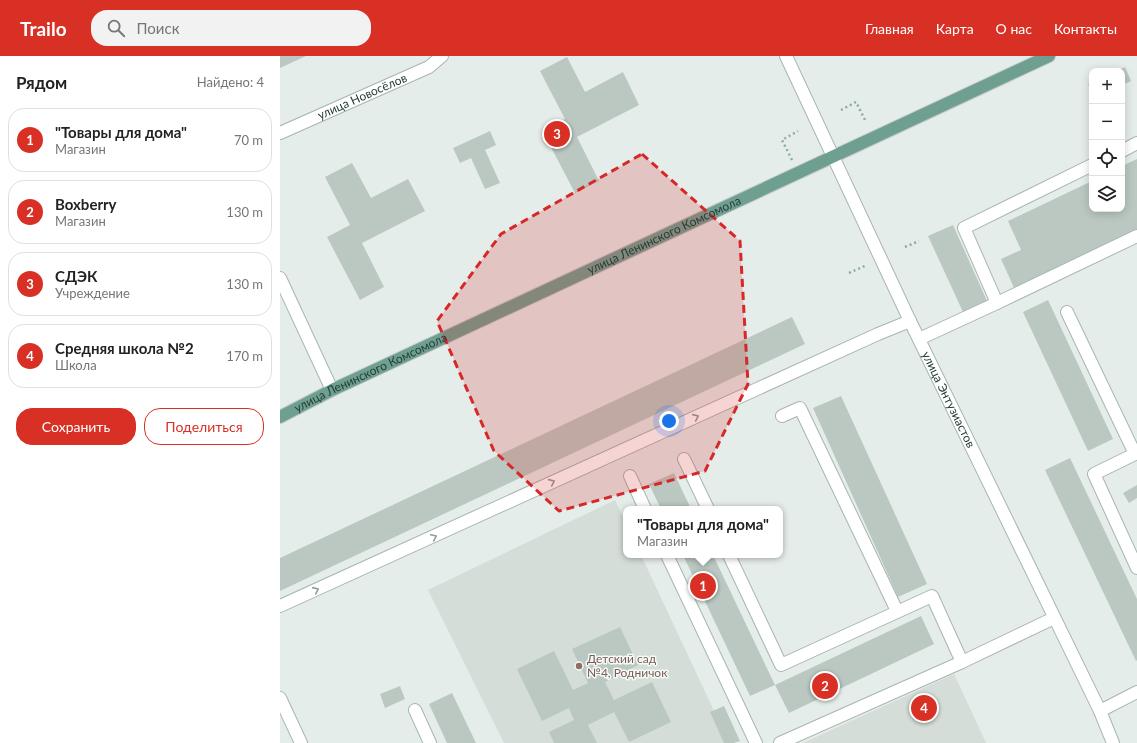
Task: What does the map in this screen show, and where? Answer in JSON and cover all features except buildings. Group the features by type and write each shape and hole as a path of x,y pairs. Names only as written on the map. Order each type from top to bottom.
{"main road":[{"name":"улица Ленинского Комсомола","path":"280,417 332,390 1049,56"}],"street":[{"name":"улица Новосёлов","path":"280,133 429,67 442,56"},
{"name":"улица Энтузиастов","path":"786,56 910,321 1100,711 1113,743"},
{"path":"1125,150 1137,144"},
{"path":"997,303 964,228 1089,166"},
{"path":"919,339 1137,236"},
{"path":"280,278 332,390"},
{"path":"1067,312 1135,454 1094,474 1137,568"},
{"path":"280,606 878,334 910,321"},
{"path":"782,416 800,408 897,611"},
{"path":"684,459 707,506"},
{"path":"630,476 644,506"},
{"path":"668,558 756,743"},
{"path":"730,558 781,665 932,596 962,662"},
{"path":"780,743 962,662 1054,618"},
{"path":"1100,711 1137,692"},
{"path":"280,698 302,743"},
{"path":"415,710 430,743"}],"path":[{"path":"841,110 856,102 865,120"},
{"path":"792,160 782,140 798,131"},
{"path":"905,247 919,240"},
{"path":"849,273 867,264"}],"highlighted area":[{"path":"642,154 740,241 748,384 705,471 559,511 494,451 437,321 501,234"}],"shaded area":[{"name":"Детский сад №4, Родничок","path":"615,500 623,517 623,558 642,558 729,743 504,743 428,590"},
{"path":"954,674 986,743 803,743"}],"place":[{"name":"СДЭК","path":"557,134"},
{"name":"\"Товары для дома\"","path":"703,586"},
{"name":"Детский сад №4, Родничок","path":"579,666"},
{"name":"Boxberry","path":"825,686"},
{"name":"Средняя школа №2","path":"924,708"}]}
